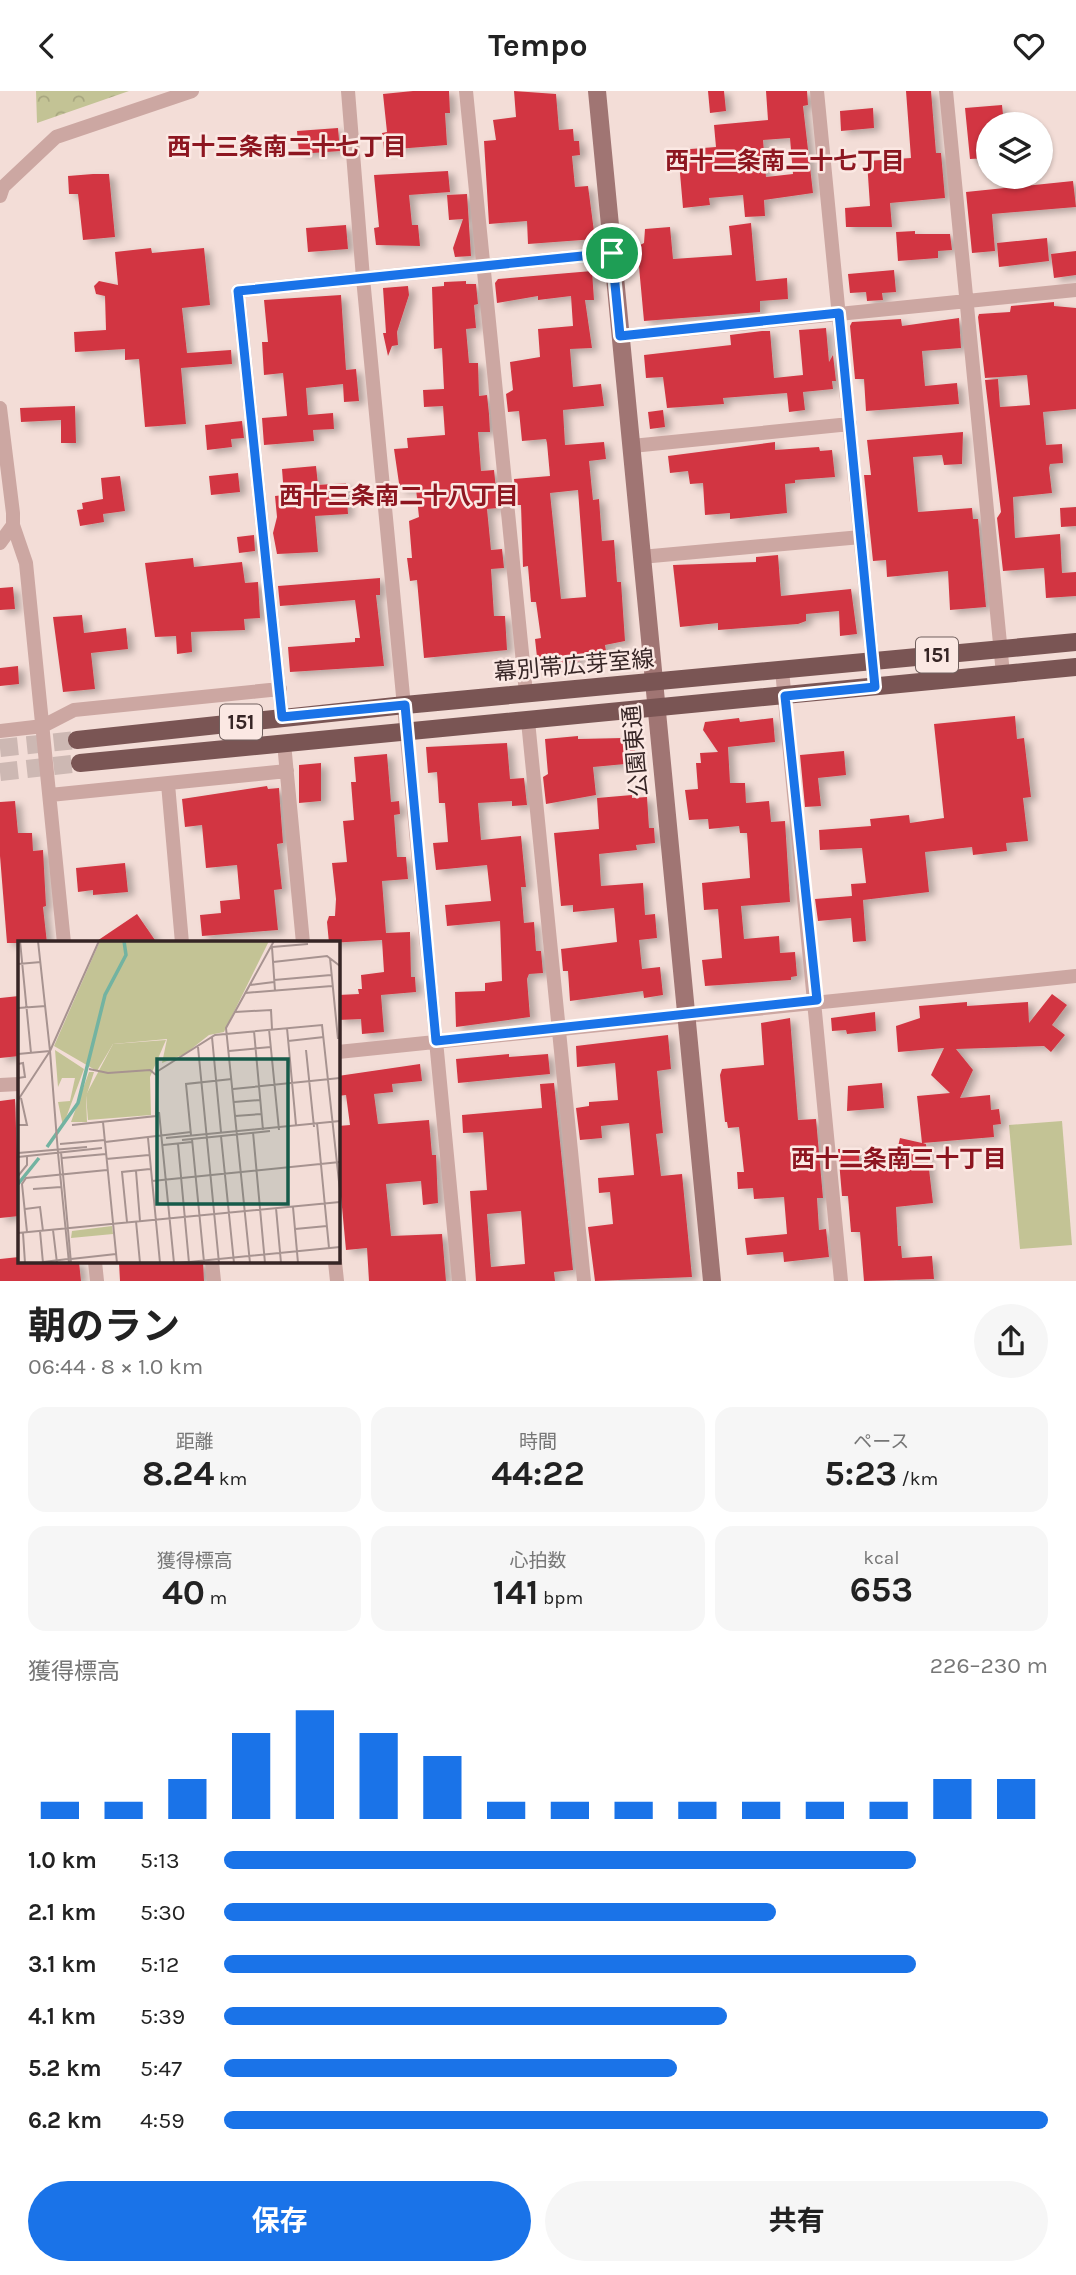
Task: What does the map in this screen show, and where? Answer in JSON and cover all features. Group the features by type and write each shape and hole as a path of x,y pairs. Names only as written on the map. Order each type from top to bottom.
{"main road":[{"name":"幕別帯広芽室線","path":"77,740 526,693 1076,642"},
{"name":"151","path":"80,764 1076,667"}],"street":[{"path":"0,196 4,187 56,137 192,91"},
{"path":"348,91 363,278 459,1281"},
{"path":"466,91 526,693"},
{"name":"公園東通","path":"597,91 712,1281"},
{"path":"817,91 875,687"},
{"path":"946,91 1003,674"},
{"path":"282,717 238,291 612,253"},
{"path":"620,336 1076,290"},
{"path":"0,408 13,525 26,563 64,941"},
{"path":"632,446 850,424"},
{"path":"0,543 13,525"},
{"path":"641,557 861,537"},
{"path":"782,670 817,1000 841,1281"},
{"path":"0,731 43,726 74,710 280,689"},
{"path":"528,720 584,1281"},
{"path":"284,743 303,941"},
{"path":"50,795 287,771"},
{"path":"168,784 182,941"},
{"path":"340,1052 817,1000 1076,976"},
{"path":"0,1086 18,1084"},
{"path":"95,1263 97,1281"},
{"path":"212,1263 214,1281"},
{"path":"335,1263 337,1281"}],"green space":[{"path":"36,91 129,91 37,123"},
{"path":"1062,1121 1072,1245 1020,1249 1009,1125"}],"building":[{"path":"449,91 450,113 445,113 447,145 384,150 382,133 387,132 383,94"},
{"path":"514,91 556,94 559,130 573,129 574,141 579,141 580,155 572,156 575,187 588,186 595,239 528,244 527,221 489,224 484,141 496,140 493,120 516,117"},
{"path":"708,91 724,91 726,111 710,113"},
{"path":"766,91 807,91 808,105 803,106 813,193 764,200 765,216 745,217 743,195 709,198 710,205 683,208 678,150 716,147 714,125 768,120","holes":["790,138 793,174 766,177 763,140"]},
{"path":"906,91 931,91 936,153 941,153 945,198 890,203 892,227 846,227 845,208 870,206 867,161 911,158"},
{"path":"1002,105 1003,112 976,112 976,159 970,159 965,108"},
{"path":"873,108 874,128 841,131 840,111"},
{"path":"338,128 340,151 299,154 297,131"},
{"path":"448,171 450,192 409,195 412,225 418,225 420,246 376,245 374,228 379,227 374,175"},
{"path":"109,174 115,237 83,240 78,194 69,194 68,176"},
{"path":"1073,181 1076,207 992,214 995,251 972,253 966,192 1053,189 1053,183"},
{"path":"467,194 471,256 455,257 453,248 463,219 449,220 447,195"},
{"path":"751,223 756,281 787,278 788,299 760,301 760,312 644,321 638,256 634,248 644,243 645,229 670,227 673,259 732,255 729,226"},
{"path":"346,225 348,249 308,252 306,228"},
{"path":"915,231 915,234 950,234 952,250 938,251 938,258 898,261 896,232"},
{"path":"1047,238 1049,261 999,267 997,243"},
{"path":"151,248 152,253 204,248 210,305 182,308 187,353 231,350 232,364 181,368 186,424 145,427 139,359 125,360 125,349 75,352 74,332 106,330 105,296 96,294 94,286 99,281 118,285 115,252"},
{"path":"1076,251 1076,275 1054,278 1051,254"},
{"path":"894,270 896,292 882,293 883,300 867,301 866,292 850,293 848,274"},
{"path":"592,271 594,300 585,300 592,348 570,349 573,387 601,384 604,406 563,410 565,445 604,442 606,459 589,461 593,500 599,499 602,541 614,540 617,582 621,582 625,641 605,645 606,651 579,654 580,661 538,666 535,639 541,638 536,602 531,602 528,566 523,567 521,505 517,505 514,479 550,476 547,443 546,439 522,441 519,411 508,412 506,394 513,390 510,362 540,357 538,329 573,326 571,296 538,300 538,296 497,303 495,283 498,279","holes":["578,490 586,597 561,599 550,493"]},
{"path":"466,281 466,284 476,284 476,328 466,329 469,363 478,363 479,396 487,395 490,432 478,432 481,471 494,470 498,508 487,509 491,550 502,549 504,568 491,569 494,616 505,616 507,650 424,658 417,580 410,581 407,558 412,558 409,521 419,517 416,489 400,490 394,449 408,448 407,438 445,435 443,406 424,407 423,390 444,389 442,348 434,349 432,287 444,286 444,282"},
{"path":"408,286 409,295 397,332 398,345 392,346 388,356 383,333 386,333 383,288"},
{"path":"341,295 346,370 356,369 359,401 344,402 343,384 306,388 308,415 333,413 334,429 313,430 314,441 264,445 262,418 287,416 283,373 264,375 262,342 268,342 264,300"},
{"path":"1054,302 1054,306 1076,308 1076,409 1043,412 1046,445 1062,444 1063,463 1050,464 1049,468 1052,493 1013,497 1015,538 1060,534 1062,573 1076,572 1076,596 1046,598 1044,568 1003,571 997,518 1001,512 985,380 998,379 1000,407 1030,405 1027,375 985,378 978,317 979,314 1010,312 1011,306"},
{"path":"959,318 961,348 922,351 925,386 957,383 959,404 866,411 864,379 855,379 850,326 852,322 901,319 902,326"},
{"path":"826,328 829,362 833,355 836,381 832,381 833,389 803,392 805,410 789,412 787,393 723,398 724,404 667,408 663,377 646,378 644,355 731,345 730,335 762,331 770,331 774,378 803,375 799,330"},
{"path":"75,406 76,443 61,443 61,420 21,422 20,408"},
{"path":"663,410 665,427 650,429 648,412"},
{"path":"242,421 244,438 231,439 232,447 207,450 205,425"},
{"path":"963,432 962,464 944,465 942,455 913,457 918,512 972,508 973,519 978,519 986,607 950,610 948,571 887,577 886,560 873,561 864,475 871,475 867,440"},
{"path":"775,442 775,450 819,447 820,451 832,450 835,477 795,480 795,483 785,484 787,513 730,519 730,513 705,515 703,483 690,484 688,471 670,473 668,456"},
{"path":"316,466 318,485 346,483 348,514 315,516 318,552 277,554 273,533 277,517 275,496 284,495 282,469"},
{"path":"238,473 240,492 211,495 209,476"},
{"path":"120,476 125,511 103,514 104,522 80,526 77,510 83,509 82,503 103,499 101,478"},
{"path":"1076,507 1076,526 1061,527 1060,508"},
{"path":"254,535 255,551 239,553 237,537"},
{"path":"778,555 781,596 851,589 857,634 840,636 839,611 806,614 806,621 798,624 718,630 718,623 680,627 673,565 756,562 756,557"},
{"path":"193,558 194,567 242,562 245,583 258,582 260,618 244,619 245,630 191,632 192,652 177,654 176,636 155,637 145,563"},
{"path":"380,578 380,595 376,595 384,666 290,672 288,647 355,642 355,638 360,638 355,600 280,606 278,586"},
{"path":"13,587 15,609 0,610 0,588"},
{"path":"82,615 84,633 126,628 128,649 91,653 95,689 63,692 53,617"},
{"path":"18,666 19,684 0,686 0,668"},
{"path":"1015,716 1017,739 1024,738 1031,797 1023,798 1028,841 1006,843 1007,851 973,855 972,847 925,852 929,892 863,900 866,941 853,942 851,918 818,921 815,899 852,896 851,884 866,883 862,848 820,850 819,830 871,826 870,819 909,815 910,823 944,818 934,724"},
{"path":"739,718 740,722 773,718 775,742 728,747 730,783 745,783 746,803 769,801 771,822 785,821 790,902 741,906 744,939 779,936 780,953 795,952 797,976 791,977 791,980 705,986 702,960 722,958 718,909 704,910 702,883 750,878 747,833 740,833 739,826 709,829 708,819 689,820 685,790 698,789 696,763 701,763 700,753 718,752 703,730 705,722"},
{"path":"578,736 578,739 623,738 624,747 635,750 636,763 593,767 596,795 546,804 543,777 548,774 545,739"},
{"path":"507,743 510,779 524,778 527,805 512,806 512,801 478,803 481,840 521,836 526,887 521,887 524,923 534,922 536,951 541,951 543,973 529,974 527,979 530,1017 456,1027 455,992 485,991 485,983 502,981 500,921 447,926 445,905 491,901 487,865 436,870 433,843 448,842 445,803 439,803 437,772 428,773 426,747"},
{"path":"844,751 846,775 818,778 821,806 805,807 800,755"},
{"path":"387,754 391,802 399,801 400,814 394,815 397,857 406,857 408,879 382,881 386,933 410,932 411,977 415,977 416,992 381,995 384,1032 362,1034 361,1019 340,1020 340,995 359,994 358,989 362,989 361,975 384,972 382,940 329,941 327,922 329,916 335,916 332,863 347,862 343,821 354,820 351,782 356,782 354,757"},
{"path":"321,763 321,801 299,803 299,765"},
{"path":"267,786 268,789 279,788 283,843 277,844 282,889 274,890 278,930 202,936 200,915 221,913 220,901 240,899 237,865 206,868 202,825 185,827 182,799"},
{"path":"632,795 632,798 647,797 649,828 654,828 655,843 636,845 637,850 599,854 601,886 643,883 645,915 655,914 657,938 639,940 642,969 660,967 663,995 644,998 643,991 570,1001 568,971 563,971 561,949 617,942 614,908 573,912 573,905 561,906 554,833 599,829 597,798"},
{"path":"15,801 18,833 32,833 33,851 43,850 46,906 43,907 47,941 7,943 0,856 0,802"},
{"path":"125,863 128,892 93,895 93,890 78,892 76,868"},
{"path":"137,914 156,941 97,941"},
{"path":"1052,994 1067,1005 1052,1025 1065,1035 1051,1052 1044,1046 956,1049 973,1070 960,1098 990,1095 991,1110 999,1109 1001,1124 993,1125 994,1137 923,1143 926,1144 933,1203 896,1207 898,1246 901,1246 902,1258 932,1256 934,1279 864,1281 860,1232 851,1232 848,1196 842,1196 838,1149 859,1148 859,1162 895,1159 900,1138 922,1143 917,1096 950,1093 931,1075 944,1048 898,1052 896,1026 920,1018 919,1006 967,1002 967,1006 1028,1002 1029,1023"},
{"path":"18,996 18,1056 0,1058 0,998"},
{"path":"875,1012 876,1031 847,1034 846,1030 832,1031 831,1018"},
{"path":"790,1018 798,1120 816,1119 823,1198 817,1198 819,1230 826,1229 829,1257 784,1262 783,1252 747,1255 745,1238 787,1234 784,1197 754,1199 753,1188 738,1189 737,1172 744,1172 739,1127 728,1128 725,1122 720,1075 722,1069 764,1065 761,1023"},
{"path":"668,1035 671,1069 657,1071 663,1133 656,1134 661,1176 682,1174 692,1277 595,1281 588,1227 613,1224 610,1192 599,1193 598,1178 634,1175 629,1123 601,1126 602,1138 580,1140 576,1108 589,1106 589,1102 618,1100 615,1063 577,1067 576,1046"},
{"path":"509,1054 509,1057 548,1054 550,1074 458,1083 456,1059"},
{"path":"420,1064 422,1081 392,1084 393,1092 374,1094 378,1124 429,1120 432,1155 436,1155 438,1203 423,1205 421,1181 386,1184 391,1236 442,1234 446,1281 369,1281 367,1248 346,1250 340,1186 340,1126 350,1125 346,1095 340,1096 340,1076"},
{"path":"554,1083 573,1270 554,1272 555,1281 476,1281 470,1191 487,1190 483,1132 463,1133 462,1115 542,1108 540,1084","holes":["521,1211 525,1264 491,1267 487,1214"]},
{"path":"882,1083 884,1108 847,1111 848,1086"},
{"path":"15,1099 18,1216 0,1218 0,1101"},
{"path":"18,1257 18,1263 79,1263 81,1281 0,1281 0,1259"},
{"path":"119,1263 203,1263 204,1281 120,1281"}],"tunnel":[{"path":"0,748 77,740"},
{"path":"0,772 80,763"}],"district":[{"name":"西十三条南二十七丁目","path":"287,147"},
{"name":"西十二条南二十七丁目","path":"785,161"},
{"name":"西十三条南二十八丁目","path":"399,496"},
{"name":"西十二条南三十丁目","path":"899,1159"}],"route":[{"path":"612,253 620,336 839,313 875,687 785,696 817,1000 436,1041 405,705 282,717 238,291 612,253"}]}
